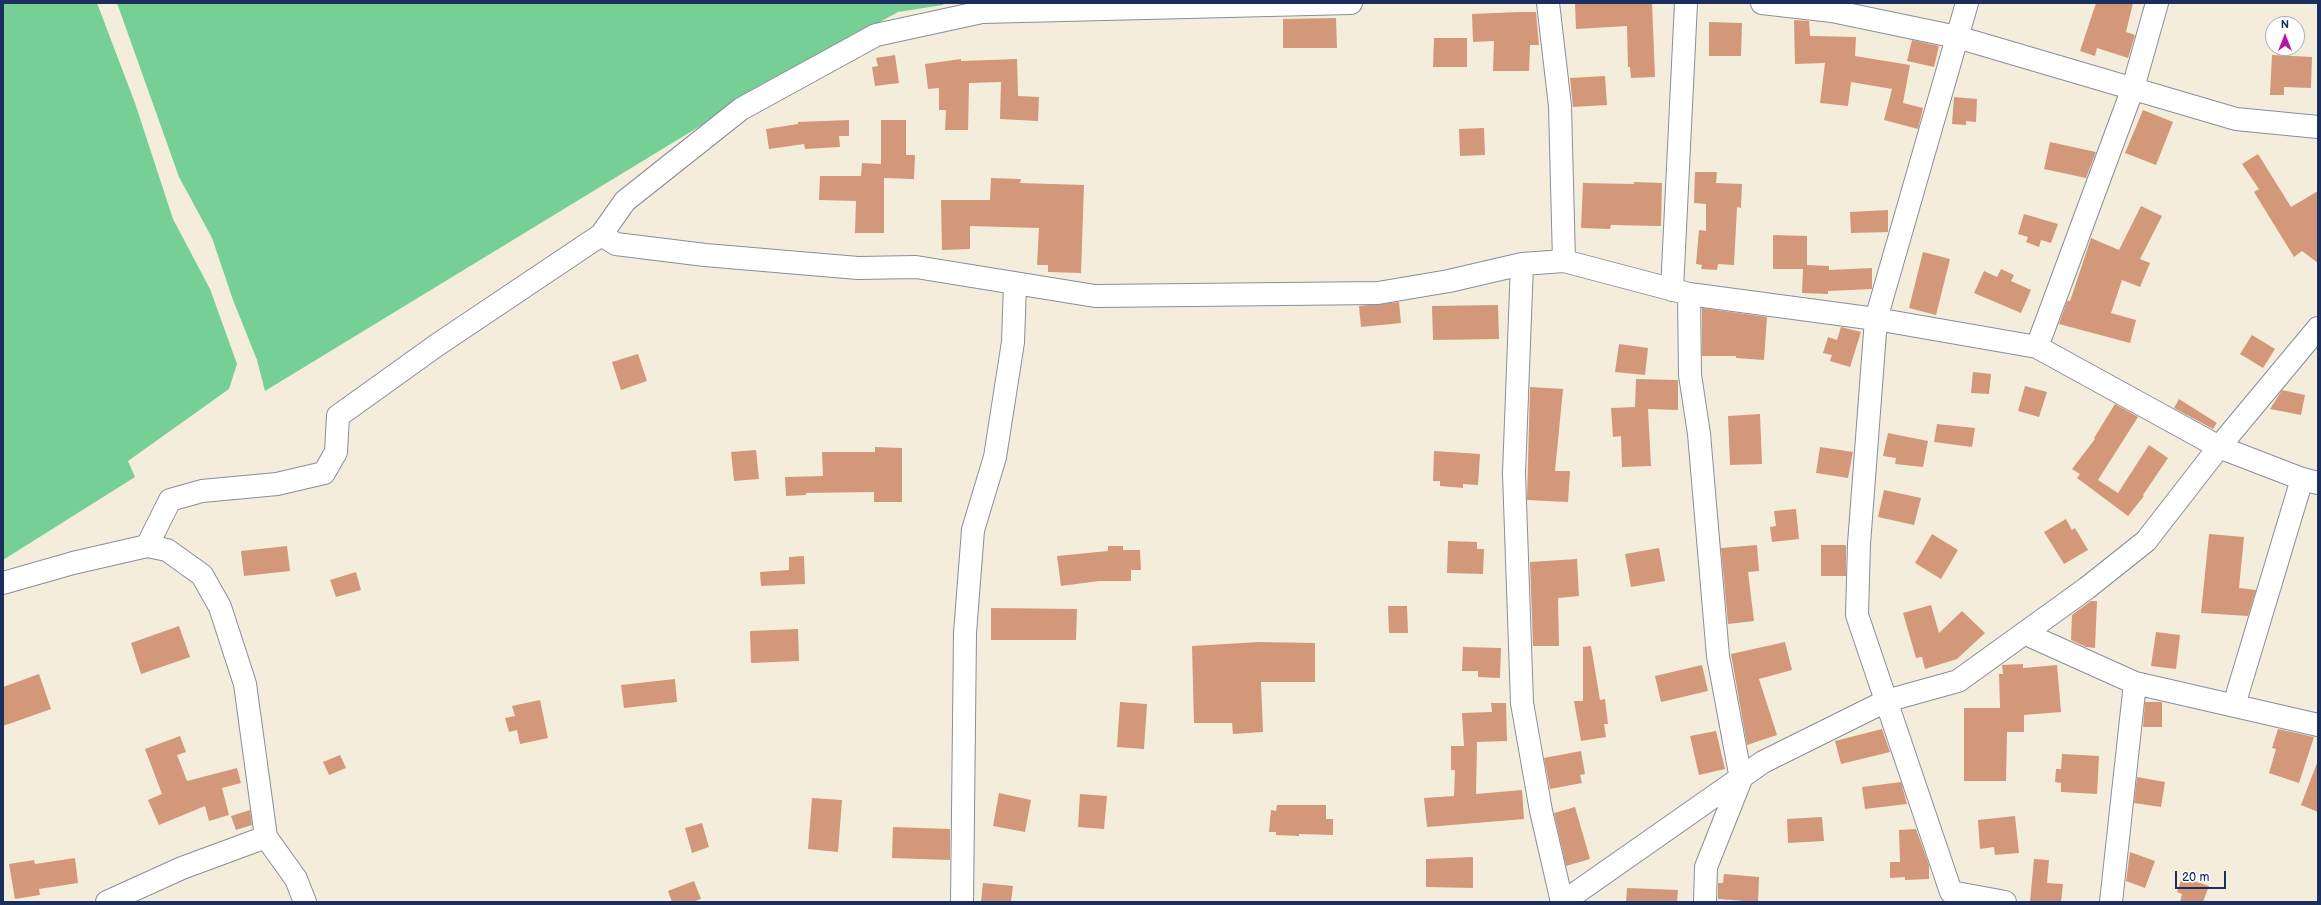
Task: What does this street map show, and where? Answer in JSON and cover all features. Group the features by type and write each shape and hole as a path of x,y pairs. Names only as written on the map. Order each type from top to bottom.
{"street":[{"path":"147,546 170,500 202,491 277,484 324,473 336,452 338,416 437,345 601,235 625,200 741,109 876,35 981,8 1351,3"},
{"path":"1548,3 1560,106 1564,261"},
{"path":"1686,3 1681,292 1690,375 1699,434 1718,656 1741,779 1706,867 1705,902"},
{"path":"1762,3 1832,11 1957,37 2236,119 2318,127"},
{"path":"1967,3 1876,319 1859,544 1857,615 1951,892 1996,901"},
{"path":"2037,347 2133,88 2157,3"},
{"path":"601,235 616,244 705,255 858,268 916,267 1095,296 1378,292 1449,281 1522,264 1564,261 1681,292 1876,319 2037,347 2219,447 2310,481 2234,705"},
{"path":"1522,264 1514,473 1522,703 1541,811 1563,902 1741,779 1763,762 1886,701 1958,681 2026,634 2146,540 2219,447 2318,328"},
{"path":"962,902 965,632 973,530 995,457 1013,342 1015,284"},
{"path":"3,583 73,563 147,546 167,550 202,574 220,607 245,684 266,837 296,879 305,902"},
{"path":"2026,634 2134,683 2318,725"},
{"path":"2111,902 2134,683"},
{"path":"107,902 182,868 266,837"}],"green space":[{"path":"3,3 97,3 135,103 173,219 210,289 237,364 229,389 128,461 135,477 3,560"},
{"path":"117,3 944,3 943,5 898,12 779,78 265,391 257,360 233,300 212,238 179,177"}],"building":[{"path":"1575,3 1652,3 1655,77 1631,78 1630,67 1628,67 1627,26 1576,29"},
{"path":"2096,3 2133,3 2126,32 2135,35 2128,58 2097,48 2095,56 2080,51"},
{"path":"1536,12 1539,45 1530,45 1529,71 1493,71 1494,41 1473,42 1472,14"},
{"path":"1336,18 1337,48 1283,48 1283,19"},
{"path":"1794,20 1809,21 1810,36 1856,37 1855,56 1910,65 1903,103 1923,108 1918,129 1884,120 1892,89 1851,82 1848,106 1820,103 1825,63 1795,64"},
{"path":"1709,22 1742,23 1741,56 1709,56"},
{"path":"1434,38 1467,38 1467,67 1433,67"},
{"path":"1912,40 1939,46 1934,67 1907,61"},
{"path":"895,55 899,83 875,86 872,67 878,66 876,58"},
{"path":"2272,56 2312,57 2311,88 2284,87 2284,95 2270,95"},
{"path":"961,59 961,61 1017,59 1018,96 1039,97 1038,121 1000,119 1001,82 969,83 968,130 945,130 946,110 939,110 939,88 928,89 925,64"},
{"path":"1605,76 1607,105 1573,107 1570,78"},
{"path":"1954,97 1977,99 1976,122 1966,121 1966,125 1952,124"},
{"path":"2143,110 2173,122 2156,165 2125,153"},
{"path":"849,120 849,136 839,136 840,147 805,149 804,144 769,149 766,129 798,124 798,122"},
{"path":"881,120 906,120 906,155 915,155 914,179 884,178 884,233 855,233 856,201 819,200 820,176 861,176 862,163 881,164"},
{"path":"1484,128 1485,155 1460,156 1459,129"},
{"path":"2050,142 2096,152 2086,178 2044,169"},
{"path":"2258,154 2291,207 2318,191 2318,263 2302,251 2294,257 2254,192 2259,189 2242,164"},
{"path":"1695,172 1717,172 1716,183 1742,184 1741,208 1737,207 1734,265 1718,264 1717,270 1701,269 1702,265 1696,264 1699,230 1706,231 1706,204 1694,203"},
{"path":"991,178 1021,179 1020,183 1084,185 1081,273 1048,272 1048,265 1037,265 1039,228 970,226 970,249 942,250 941,200 990,200"},
{"path":"1634,182 1662,183 1661,226 1611,225 1610,229 1581,228 1583,183 1634,184"},
{"path":"2141,206 2162,216 2140,259 2150,263 2140,287 2122,280 2111,313 2136,320 2130,343 2059,324 2067,301 2070,301 2091,238 2119,250"},
{"path":"1888,210 1888,232 1851,233 1850,212"},
{"path":"2024,214 2058,224 2051,243 2041,240 2039,247 2026,242 2028,237 2018,234"},
{"path":"1773,235 1807,236 1807,265 1829,266 1829,270 1872,268 1872,289 1828,291 1828,294 1802,293 1803,269 1773,269"},
{"path":"1923,252 1950,259 1936,315 1909,308"},
{"path":"2001,269 2014,275 2011,281 2031,290 2021,313 1974,293 1984,271 1997,277"},
{"path":"1399,302 1401,323 1361,327 1359,306"},
{"path":"1498,305 1499,339 1433,340 1432,306"},
{"path":"1702,308 1767,317 1764,360 1736,358 1736,356 1702,356"},
{"path":"1841,327 1861,332 1850,367 1830,361 1832,355 1823,353 1828,337 1837,340"},
{"path":"2252,335 2275,349 2263,368 2240,354"},
{"path":"1619,344 1648,348 1645,375 1615,372"},
{"path":"638,354 647,381 621,390 612,362"},
{"path":"1973,372 1991,374 1989,394 1971,393"},
{"path":"1636,379 1678,380 1678,410 1648,409 1651,466 1622,467 1621,436 1613,437 1611,408 1635,407"},
{"path":"2025,386 2047,392 2039,417 2018,411"},
{"path":"1530,387 1563,389 1555,471 1570,471 1568,502 1527,500"},
{"path":"2282,390 2305,395 2301,415 2270,409"},
{"path":"2179,399 2217,423 2213,429 2174,408"},
{"path":"2115,404 2138,417 2098,480 2118,493 2149,445 2168,458 2143,495 2144,496 2128,516 2077,478 2080,474 2072,469 2095,439 2094,438"},
{"path":"1760,414 1762,464 1730,465 1728,416"},
{"path":"1937,424 1975,428 1972,447 1934,442"},
{"path":"1888,433 1928,441 1923,467 1895,464 1896,458 1883,456"},
{"path":"875,447 902,448 902,502 874,502 874,492 806,493 806,495 786,496 785,477 823,476 822,452 875,452"},
{"path":"1820,447 1853,452 1848,478 1816,473"},
{"path":"756,450 759,479 734,481 731,452"},
{"path":"1434,451 1480,454 1478,485 1463,484 1463,488 1440,486 1440,481 1433,481"},
{"path":"1884,490 1921,498 1914,525 1878,517"},
{"path":"1796,509 1799,539 1772,542 1770,527 1776,526 1774,511"},
{"path":"2066,519 2072,530 2075,528 2088,550 2064,564 2044,532"},
{"path":"1932,534 1958,550 1941,579 1915,563"},
{"path":"2209,534 2244,537 2239,588 2256,590 2248,616 2201,613"},
{"path":"1448,541 1477,542 1477,549 1484,549 1483,574 1447,573"},
{"path":"1757,545 1759,571 1748,572 1754,621 1728,624 1721,548"},
{"path":"1821,545 1846,545 1846,576 1821,576"},
{"path":"287,546 290,571 244,576 241,551"},
{"path":"1108,546 1123,546 1123,550 1140,550 1141,570 1131,570 1131,581 1099,581 1061,586 1057,556 1108,551"},
{"path":"1659,548 1665,581 1631,587 1625,554"},
{"path":"804,556 805,584 761,586 760,572 789,570 789,557"},
{"path":"1577,559 1579,596 1558,598 1559,646 1533,646 1530,562"},
{"path":"356,572 361,590 336,597 330,580"},
{"path":"2091,601 2097,601 2095,648 2086,647 2071,640 2072,615"},
{"path":"1931,605 1939,633 1962,611 1985,633 1957,659 1925,669 1922,657 1916,658 1903,613"},
{"path":"1388,606 1407,606 1408,633 1389,633"},
{"path":"991,608 1077,609 1076,640 991,640"},
{"path":"179,626 190,657 141,674 131,643"},
{"path":"798,629 799,661 751,663 750,631"},
{"path":"2156,632 2180,635 2176,669 2151,666"},
{"path":"1259,642 1315,643 1315,682 1261,682 1263,732 1233,734 1232,723 1194,723 1192,646"},
{"path":"1785,642 1792,670 1759,679 1777,735 1747,745 1731,654"},
{"path":"1591,646 1600,700 1605,699 1608,724 1604,724 1606,737 1581,741 1574,701 1583,701 1583,647"},
{"path":"1463,647 1501,648 1500,678 1478,677 1478,671 1462,671"},
{"path":"2023,664 2023,668 2057,665 2061,712 2024,715 2024,732 2007,732 2006,781 1964,781 1964,708 2000,708 1999,674 2003,674 2002,665"},
{"path":"1702,665 1708,691 1661,702 1655,676"},
{"path":"39,674 51,709 3,726 3,687"},
{"path":"675,679 677,702 624,708 621,685"},
{"path":"540,700 548,738 520,744 517,730 509,732 505,718 515,716 512,706"},
{"path":"1120,702 1147,704 1144,749 1117,747"},
{"path":"2145,702 2162,702 2162,727 2143,727"},
{"path":"1491,703 1506,703 1507,741 1477,742 1476,794 1522,790 1524,819 1427,827 1424,798 1454,796 1455,770 1451,770 1451,746 1464,746 1462,713 1492,712"},
{"path":"1882,729 1890,752 1841,764 1835,741"},
{"path":"2278,729 2314,737 2299,783 2269,773 2276,749 2272,748"},
{"path":"1716,731 1725,769 1699,775 1690,736"},
{"path":"180,736 186,752 177,755 187,781 237,768 241,783 222,788 229,815 209,821 205,806 159,825 148,800 162,794 145,749"},
{"path":"1581,751 1585,774 1580,775 1582,783 1550,789 1544,758"},
{"path":"2062,754 2099,756 2097,794 2061,792 2061,783 2055,782 2056,769 2061,769"},
{"path":"340,755 346,768 329,775 323,762"},
{"path":"2318,763 2318,812 2301,805"},
{"path":"2137,777 2165,782 2161,807 2134,803"},
{"path":"1901,782 1907,804 1865,809 1862,787"},
{"path":"999,793 1031,800 1025,832 993,826"},
{"path":"1080,794 1107,796 1104,829 1078,827"},
{"path":"812,798 842,800 838,852 808,849"},
{"path":"1277,805 1326,805 1326,819 1333,819 1333,835 1276,835 1276,832 1269,832 1271,810 1276,811"},
{"path":"1575,807 1590,859 1566,866 1554,813"},
{"path":"250,810 252,825 236,830 231,816"},
{"path":"2015,816 2019,853 1995,855 1994,847 1980,849 1978,820"},
{"path":"1822,817 1824,841 1788,843 1787,819"},
{"path":"702,823 709,847 692,853 685,828"},
{"path":"893,827 950,829 950,860 892,858"},
{"path":"1916,829 1929,865 1929,879 1905,880 1905,877 1890,878 1890,862 1900,862 1899,830"},
{"path":"2130,852 2155,861 2145,888 2126,881"},
{"path":"1473,857 1473,888 1426,887 1426,859"},
{"path":"75,858 78,883 39,889 40,895 15,899 9,864 34,860 35,864"},
{"path":"2034,859 2049,860 2047,883 2063,884 2061,902 2030,902"},
{"path":"1724,874 1759,877 1758,902 1718,899 1718,883 1723,883"},
{"path":"2182,877 2209,886 2203,902 2180,902 2182,894 2177,892"},
{"path":"694,881 701,899 692,902 672,902 668,891"},
{"path":"983,883 1013,886 1011,902 981,902"},
{"path":"1627,888 1678,890 1677,902 1626,902"}]}
